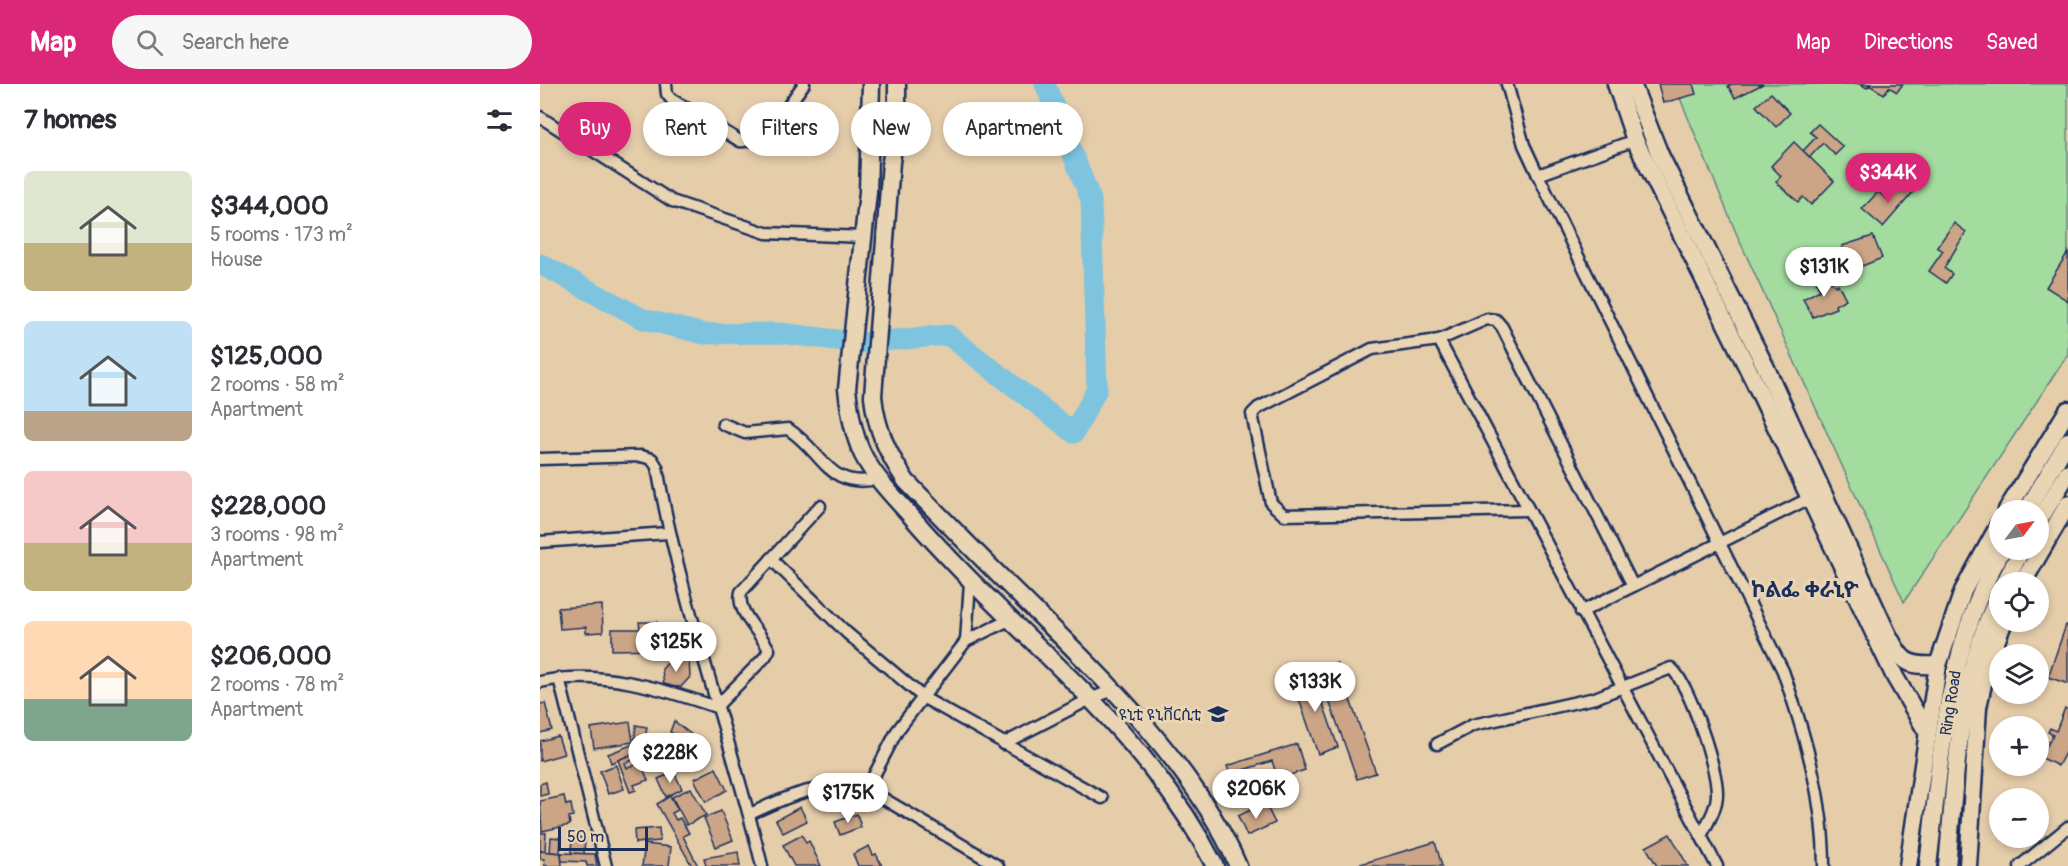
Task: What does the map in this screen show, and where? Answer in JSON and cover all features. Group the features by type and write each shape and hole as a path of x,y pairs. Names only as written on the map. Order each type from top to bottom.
{"main road":[{"path":"871,84 871,148 847,389 854,433 864,457 878,479 970,582 1090,699 1179,802 1215,866"},
{"path":"897,84 897,120 881,278 873,396 874,417 884,446 906,481 1113,690 1206,806 1238,866"},
{"path":"1616,84 1635,140 1758,389 1900,657 1909,664 1938,665"},
{"path":"1632,84 1660,155 1766,368 1816,495 1895,677 1927,732"},
{"path":"2013,500 2068,410"},
{"path":"2033,500 2068,441"},
{"path":"2049,504 2068,472"},
{"path":"2029,572 2068,504"},
{"path":"1908,866 1938,665 1963,591 1989,543"},
{"name":"Ring Road","path":"1928,866 1954,671 1975,604 1997,560"},
{"name":"Ring Road","path":"1947,866 1959,745 1970,675 1989,616"},
{"path":"1968,866 1978,707 1987,665 2000,632"}],"street":[{"path":"666,84 667,94 671,99 740,141 747,142 764,133 804,84"},
{"path":"1507,84 1524,145 1538,175 1783,671 1805,735 1816,788 1824,866"},
{"path":"540,117 672,201 766,233 863,237"},
{"path":"1538,175 1635,140"},
{"path":"1527,510 1284,515 1271,503 1252,423 1252,414 1257,408 1372,349 1439,340 1487,319 1496,320 1502,327 1633,585"},
{"path":"1439,340 1581,612 1718,866"},
{"path":"723,424 746,433 788,429 842,478 854,482 878,479"},
{"path":"540,459 641,456 652,459 657,467 668,533 716,707 750,814 762,866"},
{"path":"1581,612 1816,495"},
{"path":"716,707 765,657 769,650 742,608 739,600 741,592 820,506"},
{"path":"540,542 668,533"},
{"path":"771,559 847,633 924,698 1102,798"},
{"path":"966,641 970,582"},
{"path":"867,789 891,741 966,641 1009,620"},
{"path":"1437,744 1473,725 1595,698 1671,668 1688,692 1713,767 1717,794 1714,809 1702,834"},
{"path":"540,682 559,678 600,678 638,684 716,707"},
{"path":"559,678 606,866"},
{"path":"1003,744 1090,699 1113,690"},
{"path":"750,814 810,789 836,785 867,789 998,866"},
{"path":"2025,865 2068,827"}],"green space":[{"path":"1674,84 2068,84 2068,354 1904,602 1737,235"}],"building":[{"path":"1658,84 1693,84 1696,94 1663,103"},
{"path":"1763,84 1735,98 1728,86"},
{"path":"1860,84 1903,84 1897,92 1889,87 1884,94 1869,85 1867,88"},
{"path":"1771,93 1790,113 1776,127 1756,106"},
{"path":"1818,124 1843,147 1835,155 1823,143 1810,157 1803,151 1816,137 1810,132"},
{"path":"1794,142 1834,181 1811,205 1803,197 1798,202 1776,182 1781,176 1771,166"},
{"path":"1903,180 1915,190 1883,227 1862,209 1878,192 1887,199"},
{"path":"1954,223 1966,232 1944,268 1952,274 1946,283 1929,271 1943,251 1937,247"},
{"path":"1873,236 1882,258 1852,270 1842,246"},
{"path":"2068,252 2068,301 2046,287"},
{"path":"1825,277 1836,286 1838,284 1846,299 1835,305 1836,308 1813,317 1803,299 1820,290 1816,283"},
{"path":"602,605 603,632 586,633 586,627 560,629 558,608"},
{"path":"639,622 657,622 658,649 612,650 612,629 640,629"},
{"path":"2066,625 2068,626 2068,684 2049,677"},
{"path":"672,658 689,659 690,677 681,687 664,686 662,669"},
{"path":"1337,663 1376,773 1357,779 1318,670"},
{"path":"1312,672 1338,747 1318,754 1292,679"},
{"path":"545,703 552,730 540,733 540,704"},
{"path":"2065,708 2068,710 2068,747 2058,766 2049,762 2049,742 2053,735 2049,730 2050,728 2056,731"},
{"path":"674,721 711,750 703,757 692,752 672,762 643,750 645,735 674,749 681,739 670,732"},
{"path":"630,722 633,742 594,748 591,728"},
{"path":"636,725 647,727 643,750 611,763 608,754 634,744"},
{"path":"558,736 564,754 540,761 540,741"},
{"path":"1297,744 1305,770 1278,779 1272,761 1230,774 1227,766"},
{"path":"643,750 652,753 625,763 627,768 641,763 648,780 634,785 636,790 630,792 618,760"},
{"path":"616,765 624,789 608,794 600,771"},
{"path":"716,768 727,790 706,802 694,779"},
{"path":"674,772 682,789 666,797 658,779"},
{"path":"546,782 548,794 540,796 540,784"},
{"path":"691,788 706,815 687,825 672,797"},
{"path":"564,796 566,805 571,804 573,816 569,817 570,825 542,831 540,801"},
{"path":"670,796 678,810 672,813 676,820 680,818 689,833 683,836 698,866 692,866 657,804"},
{"path":"1265,803 1275,823 1247,836 1238,816"},
{"path":"800,807 807,821 783,833 776,820"},
{"path":"721,811 733,840 716,847 704,818"},
{"path":"857,814 861,827 840,835 835,822"},
{"path":"659,828 660,841 635,843 634,830"},
{"path":"540,833 546,833 545,851 540,851"},
{"path":"1670,834 1688,866 1657,866 1646,847"},
{"path":"802,835 806,843 809,841 821,866 794,866 783,845"},
{"path":"551,837 561,838 560,853 550,852"},
{"path":"572,837 585,838 584,854 571,853"},
{"path":"1435,842 1442,866 1354,866"},
{"path":"645,844 671,847 669,866 642,866"},
{"path":"869,846 882,866 858,866 853,854"},
{"path":"540,851 561,853 562,866 545,866 544,859 540,859"},
{"path":"738,852 740,866 706,866 704,858"},
{"path":"561,853 595,854 597,866 587,866 586,862 562,861"}],"waterway":[{"path":"540,264 643,319 704,334 780,333 861,343 948,335 1074,433 1097,389 1091,200 1045,84"}],"place":[{"name":"ዩኒቲ ዩኒቨርሲቲ","path":"1218,714"}],"district":[{"name":"ኮልፌ ቀራኒዮ","path":"1805,589"}]}
